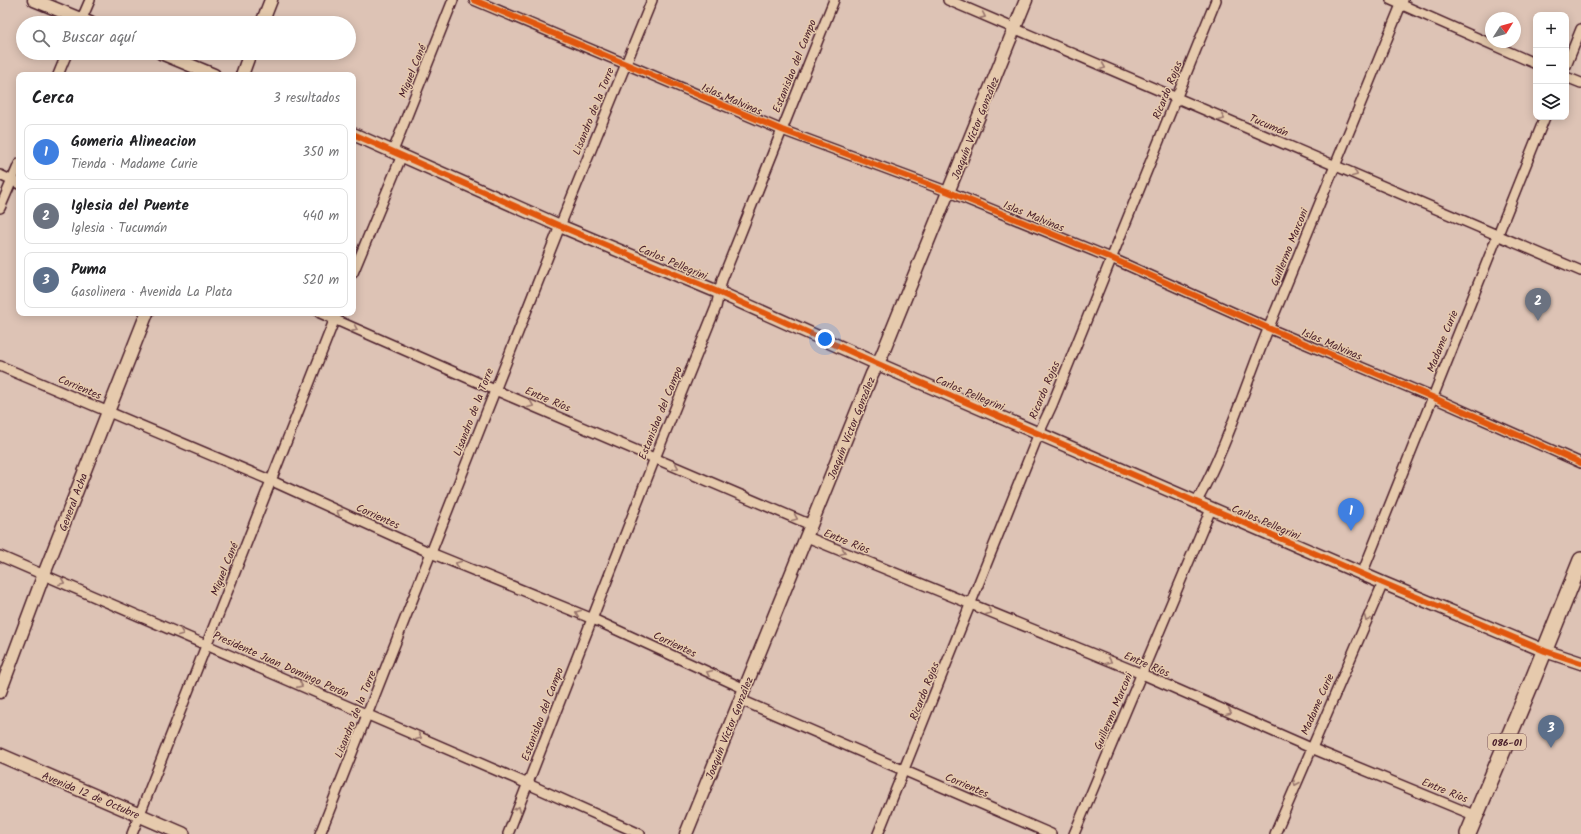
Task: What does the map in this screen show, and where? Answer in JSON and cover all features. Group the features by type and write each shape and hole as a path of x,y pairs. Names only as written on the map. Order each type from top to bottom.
{"main road":[{"name":"086-01","path":"1468,834 1545,651 1581,560"},
{"name":"Avenida 12 de Octubre","path":"0,755 183,834"}],"street":[{"path":"34,0 70,16"},
{"path":"86,16 90,0"},
{"path":"265,16 271,0"},
{"name":"Miguel Cané","path":"356,266 453,0"},
{"name":"Islas Malvinas","path":"474,0 782,130 949,192 1111,258 1268,328 1581,463"},
{"name":"Lisandro de la Torre","path":"320,834 560,226 652,0"},
{"name":"Estanislao del Campo","path":"508,834 655,458 716,307 718,292 834,0"},
{"name":"Tucumán","path":"948,0 1581,271"},
{"name":"Joaquín Víctor González","path":"686,834 872,374 882,355 1026,0"},
{"name":"Ricardo Rojas","path":"878,834 1039,433 1052,405 1216,0"},
{"path":"1391,0 1402,2 1533,63"},
{"name":"Guillermo Marconi","path":"1196,503 1222,450 1268,328 1336,166 1402,2"},
{"path":"1569,59 1581,29"},
{"path":"59,72 64,60"},
{"path":"178,60 207,72"},
{"path":"243,72 247,60"},
{"path":"1569,78 1581,83"},
{"name":"Madame Curie","path":"1362,574 1544,120"},
{"name":"Carlos Pellegrini","path":"356,135 560,226 718,292 878,364 1383,584 1545,651 1581,663"},
{"path":"0,175 16,182 0,208"},
{"name":"General Acha","path":"0,692 44,574 146,316"},
{"name":"Miguel Cané","path":"132,834 272,481 335,316"},
{"name":"Entre Ríos","path":"335,316 495,390 811,525"},
{"name":"Corrientes","path":"0,366 272,481 431,553 592,619 745,689"},
{"name":"Guillermo Marconi","path":"1074,834 1211,509"},
{"name":"Entre Ríos","path":"807,537 1142,674 1311,748 1476,816"},
{"name":"Presidente Juan Domingo Perón","path":"0,556 207,644 640,834"},
{"name":"Madame Curie","path":"1275,834 1383,584"},
{"name":"Corrientes","path":"741,700 1051,834"}],"cycle path":[{"path":"474,0 782,130 949,192 1111,258 1268,328 1432,397 1581,463"},
{"path":"356,135 560,226 718,292 878,364 1383,583 1545,651 1581,663"}],"place":[{"name":"Iglesia del Puente","path":"1538,321"},
{"name":"Gomeria Alineacion","path":"1351,531"},
{"name":"Puma","path":"1551,748"}]}
